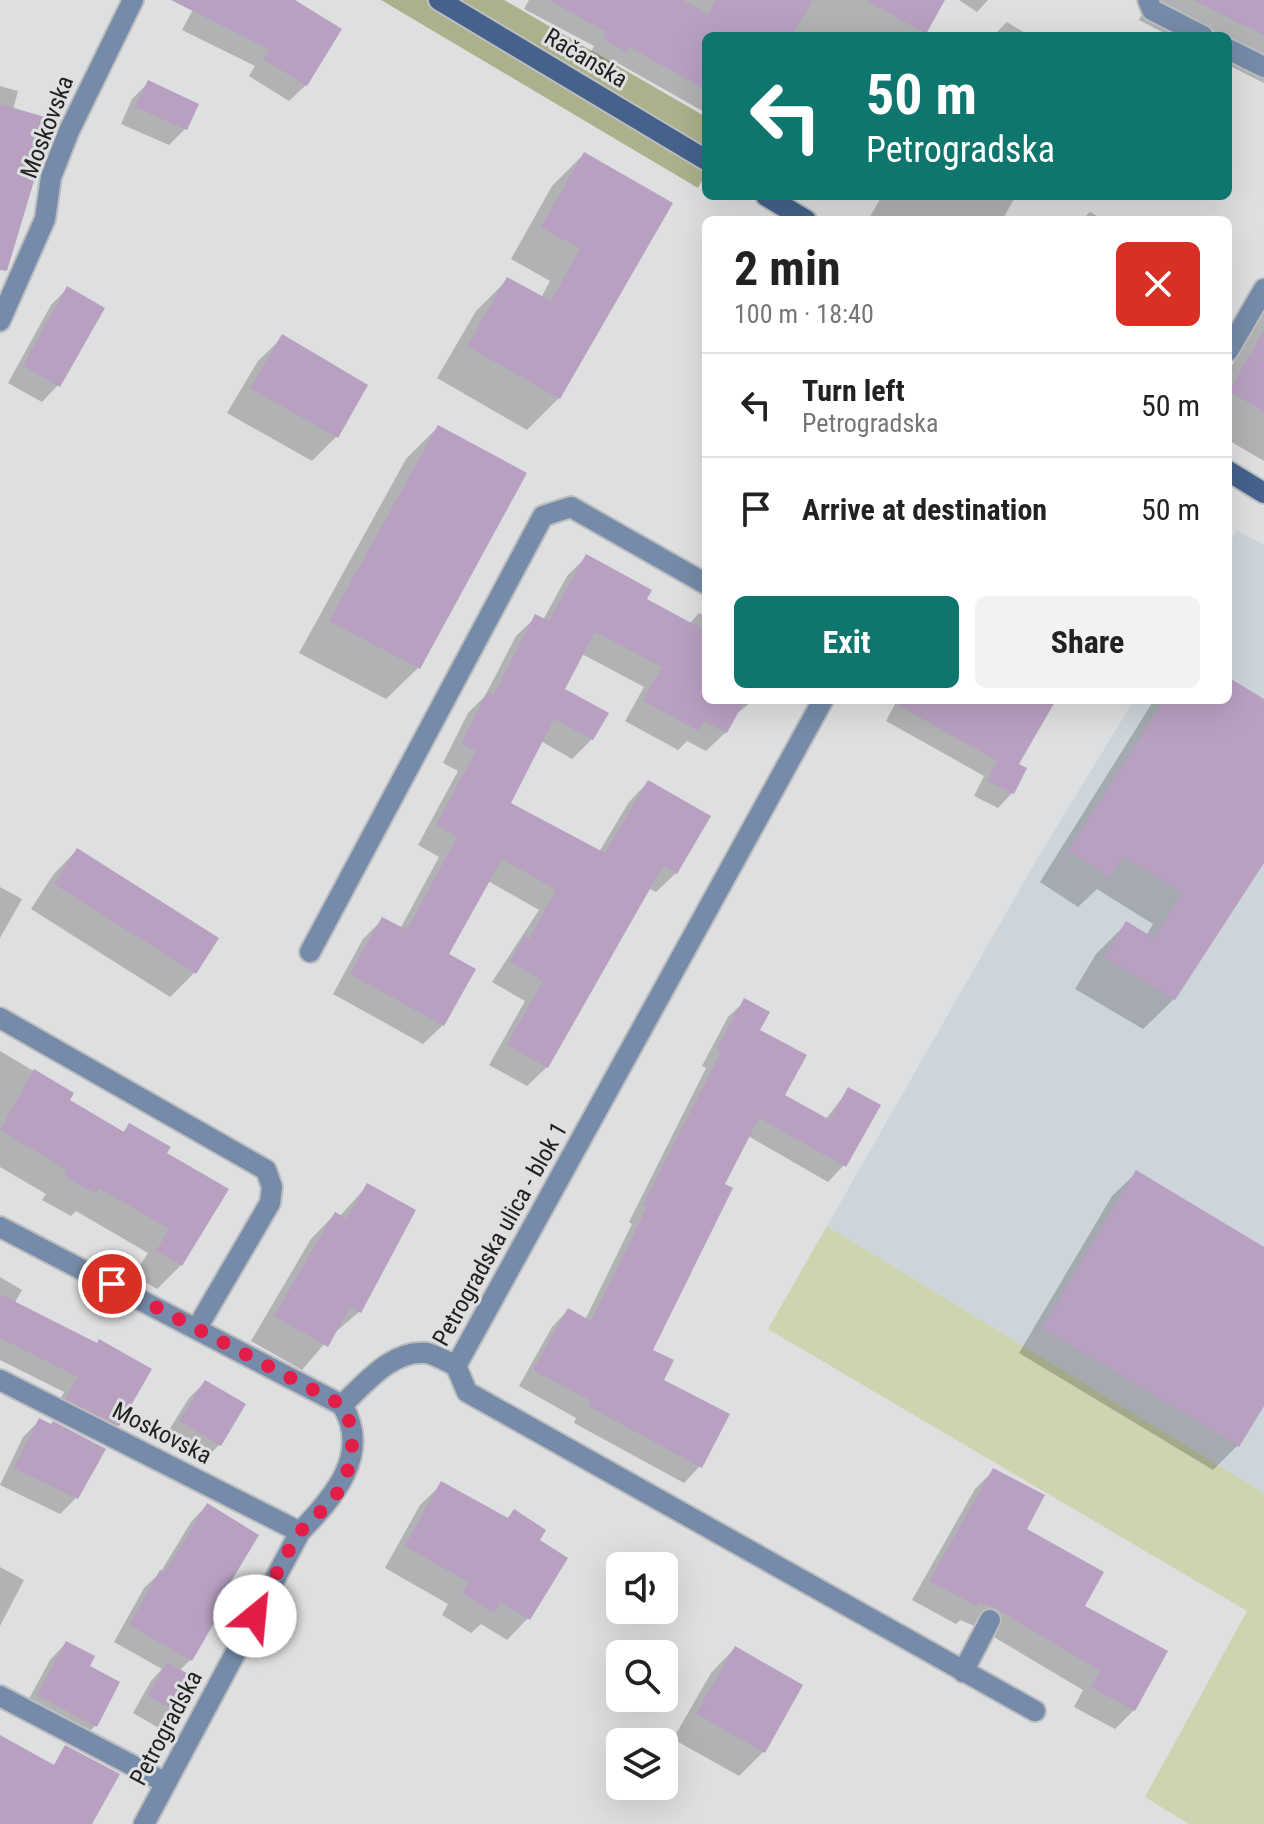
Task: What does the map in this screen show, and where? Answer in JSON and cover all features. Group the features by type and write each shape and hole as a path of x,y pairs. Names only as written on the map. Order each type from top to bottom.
{"main road":[{"name":"Račanska","path":"439,0 702,158"},
{"path":"773,200 799,216"},
{"path":"1232,473 1264,493"}],"street":[{"name":"Moskovska","path":"0,321 8,287 45,219 51,177 69,131 133,0"},
{"path":"1148,0 1152,10 1195,32"},
{"path":"1232,51 1264,67"},
{"path":"1232,344 1264,289"},
{"path":"310,952 543,516 571,507 702,582"},
{"name":"Petrogradska ulica - blok 1","path":"821,704 456,1366 467,1392 1035,1711"},
{"path":"0,1018 266,1170 272,1187 270,1203 197,1328"},
{"path":"0,1227 342,1405 388,1364 403,1356 428,1353 456,1366"},
{"name":"Moskovska","path":"0,1380 300,1532"},
{"name":"Petrogradska","path":"144,1824 300,1532 335,1497 349,1465 354,1434 342,1405"},
{"path":"963,1672 990,1620"},
{"path":"0,1696 166,1783"}],"shaded area":[{"path":"1237,530 1264,545 1264,1493 827,1226 1033,866 1132,704 1232,704 1232,539"}],"green space":[{"path":"381,0 504,0 702,115 702,181 698,188"},
{"path":"827,1226 1264,1493 1264,1824 1189,1824 1145,1797 1247,1611 768,1329"}],"building":[{"path":"171,0 295,0 342,29 307,86 263,59 270,50"},
{"path":"548,0 683,0 708,14 715,0 813,0 794,32 702,32 702,88 629,47 626,52 603,38 607,32"},
{"path":"866,0 945,0 927,32"},
{"path":"1193,0 1264,0 1264,35"},
{"path":"148,80 199,104 187,130 135,107"},
{"path":"0,104 45,117 28,179 34,181 7,271 0,270"},
{"path":"584,152 673,203 560,399 467,346 507,277 551,301 580,249 541,227"},
{"path":"67,286 105,308 60,387 23,366"},
{"path":"1264,330 1264,412 1232,393 1232,386"},
{"path":"282,334 368,385 338,438 250,388"},
{"path":"438,425 527,473 420,669 329,621"},
{"path":"586,554 652,590 647,599 702,629 702,704 743,704 727,733 704,721 699,731 643,701 662,667 595,632 565,689 609,713 593,740 554,719 511,803 605,853 648,780 711,816 677,874 663,866 548,1068 507,1045 543,981 510,962 524,936 529,939 556,890 502,859 449,954 476,969 444,1026 350,974 382,917 407,930 457,837 436,825 476,751 461,744 487,692 494,695 535,614 549,621"},
{"path":"1232,679 1264,699 1264,863 1175,1000 1104,958 1126,921 1154,938 1182,893 1124,857 1110,878 1068,851 1161,704 1232,704"},
{"path":"896,704 1054,704 1019,764 1027,768 1014,794 987,781 997,761"},
{"path":"77,848 219,938 196,974 54,884"},
{"path":"744,998 770,1012 760,1030 807,1055 785,1095 830,1120 848,1087 881,1105 846,1167 759,1118 725,1184 733,1188 653,1350 674,1360 664,1380 730,1414 702,1468 588,1406 591,1401 533,1370 568,1308 591,1321 647,1207 643,1205 721,1052 717,1049"},
{"path":"34,1069 74,1093 70,1100 124,1132 129,1123 171,1147 167,1153 229,1189 182,1266 156,1251 169,1229 99,1188 96,1194 64,1176 67,1170 0,1130"},
{"path":"1136,1170 1264,1247 1264,1406 1239,1447 1042,1328"},
{"path":"367,1183 416,1210 361,1313 350,1307 328,1347 274,1316 335,1212 347,1219"},
{"path":"0,1294 97,1343 99,1339 152,1369 119,1426 65,1399 78,1377 0,1338"},
{"path":"205,1380 246,1404 221,1446 179,1421"},
{"path":"39,1418 51,1424 53,1421 106,1449 78,1499 14,1468"},
{"path":"993,1468 1045,1495 1027,1529 1104,1572 1085,1606 1168,1651 1135,1711 1091,1687 1100,1671 997,1609 979,1602 977,1606 929,1581"},
{"path":"441,1481 508,1518 514,1509 546,1530 540,1540 568,1558 530,1620 501,1602 494,1613 462,1593 468,1582 405,1546"},
{"path":"207,1503 259,1535 218,1603 224,1606 192,1661 129,1625 160,1570 165,1572"},
{"path":"66,1641 95,1656 90,1666 120,1682 97,1727 37,1695"},
{"path":"735,1646 803,1685 765,1753 696,1714"},
{"path":"167,1662 201,1681 182,1716 148,1696"},
{"path":"0,1735 54,1765 65,1745 120,1774 92,1824 0,1824"}],"route":[{"path":"112,1284 342,1405 349,1416 354,1434 349,1465 335,1497 300,1532 255,1616"}]}
